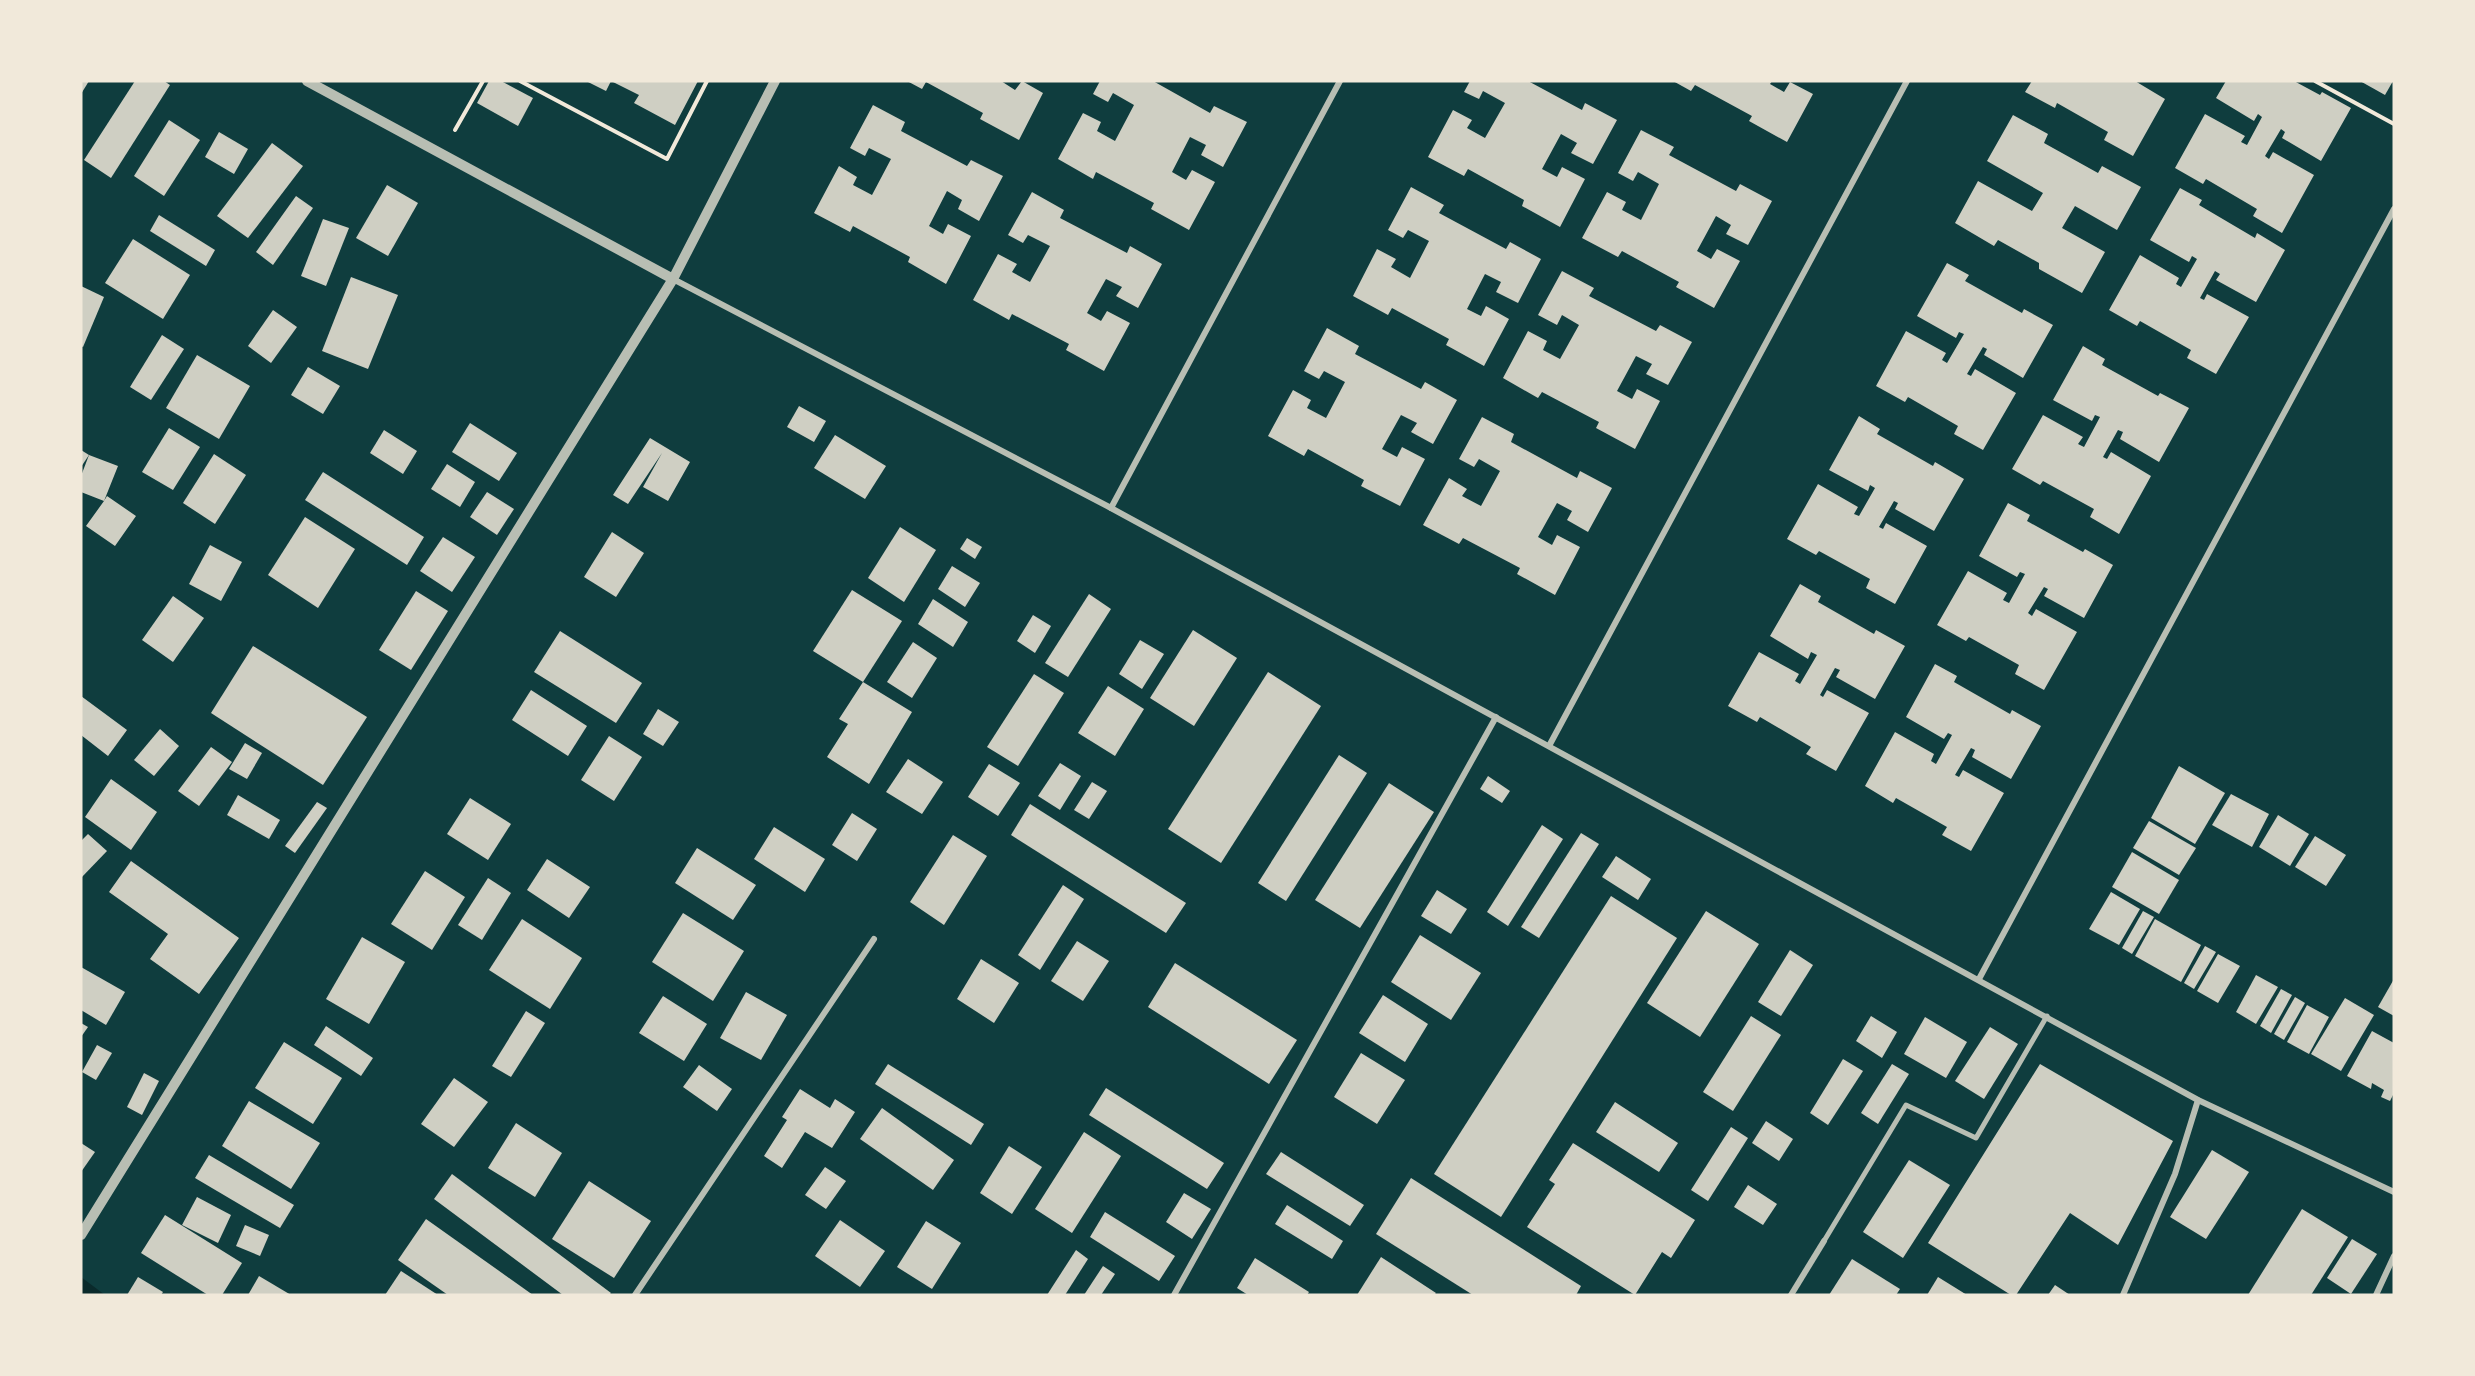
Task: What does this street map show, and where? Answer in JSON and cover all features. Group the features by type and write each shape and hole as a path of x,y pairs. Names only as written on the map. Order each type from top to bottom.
{"street":[{"path":"307,81 673,279 1111,507 2198,1100 2394,1192"},
{"path":"81,1235 673,279 775,81"},
{"path":"1111,507 1340,81"},
{"path":"1549,747 1907,81"},
{"path":"1979,979 2394,209"},
{"path":"1174,1295 1496,717"},
{"path":"635,1295 874,939"},
{"path":"1791,1295 1906,1105 1976,1138 2047,1016"},
{"path":"2123,1295 2175,1174 2198,1100"},
{"path":"2376,1295 2394,1256"}],"path":[{"path":"441,154 483,81"},
{"path":"520,81 667,159 707,81"},
{"path":"2315,81 2394,124"}],"water":[{"path":"81,1277 105,1295 81,1295"}],"building":[{"path":"81,81 89,81 81,94"},
{"path":"135,81 164,81 170,85 111,178 84,160"},
{"path":"489,81 501,81 533,98 518,126 477,103"},
{"path":"586,81 611,81 606,91"},
{"path":"611,81 698,81 675,125 634,103 639,95"},
{"path":"907,81 1001,81 1015,90 1022,81 1043,93 1019,140 980,119 983,113 926,82 922,89"},
{"path":"1100,81 1153,81 1210,113 1214,106 1247,122 1223,167 1201,155 1206,145 1190,137 1172,172 1186,180 1192,170 1215,182 1189,230 1151,209 1154,203 1096,172 1093,179 1058,159 1083,113 1101,122 1097,131 1115,141 1134,105 1113,93 1108,102 1093,94"},
{"path":"1470,81 1528,81 1582,110 1585,103 1617,120 1593,164 1571,153 1577,143 1561,134 1542,169 1557,177 1562,167 1585,179 1560,227 1522,206 1524,200 1468,169 1464,176 1428,157 1453,110 1472,120 1467,128 1485,138 1505,103 1483,91 1479,99 1464,92"},
{"path":"1673,81 1772,81 1770,84 1784,92 1790,82 1813,94 1787,142 1749,121 1752,116 1695,85 1691,91"},
{"path":"2032,81 2135,81 2165,99 2133,156 2104,140 2108,132 2057,103 2055,108 2025,92"},
{"path":"2226,81 2294,81 2320,95 2322,92 2351,108 2321,161 2282,138 2285,132 2281,129 2265,156 2269,159 2273,152 2314,175 2282,233 2253,216 2257,209 2206,179 2203,184 2175,168 2205,114 2245,136 2241,142 2247,145 2262,117 2258,114 2254,121 2216,98"},
{"path":"2360,81 2393,81 2385,95"},
{"path":"873,105 905,122 901,131 967,166 971,160 1003,176 979,221 958,209 962,200 947,191 929,226 943,234 948,224 971,236 946,284 908,262 910,257 853,226 850,232 814,213 839,166 857,177 853,185 872,195 891,159 869,148 865,156 850,148"},
{"path":"2013,115 2048,134 2044,143 2098,173 2102,166 2141,187 2117,230 2075,206 2062,228 2105,252 2082,293 2039,269 2039,263 1998,240 1994,246 1955,223 1978,181 2032,211 2043,193 1987,161"},
{"path":"169,120 200,140 164,196 134,176"},
{"path":"1641,130 1674,147 1669,155 1736,191 1740,184 1772,201 1748,245 1726,234 1731,225 1716,216 1697,251 1711,259 1717,249 1740,261 1714,308 1676,287 1679,282 1622,251 1618,257 1582,238 1607,192 1626,202 1622,210 1641,220 1659,184 1638,172 1633,181 1618,173"},
{"path":"219,132 248,149 234,174 205,157"},
{"path":"272,143 303,166 248,238 217,216"},
{"path":"387,185 418,203 388,256 356,238"},
{"path":"1411,187 1444,205 1439,213 1506,249 1510,242 1541,259 1518,303 1496,292 1501,282 1485,274 1467,309 1481,316 1486,306 1509,319 1484,366 1446,345 1449,339 1392,308 1388,315 1353,296 1377,249 1396,259 1391,267 1410,278 1429,241 1408,230 1403,238 1388,230"},
{"path":"2180,188 2202,200 2199,205 2255,238 2257,233 2285,250 2256,302 2216,280 2220,274 2215,271 2200,298 2204,300 2207,294 2249,317 2216,374 2187,358 2191,350 2140,321 2137,326 2109,310 2140,255 2179,278 2176,284 2181,287 2197,259 2192,256 2189,262 2150,240"},
{"path":"1032,192 1064,210 1060,218 1127,253 1130,246 1162,264 1138,308 1116,296 1122,287 1106,279 1087,313 1101,321 1107,311 1130,323 1104,371 1066,350 1069,344 1012,314 1009,320 973,300 998,254 1017,264 1012,272 1030,282 1050,246 1028,235 1023,243 1008,235"},
{"path":"296,196 313,208 273,265 256,252"},
{"path":"159,215 215,250 206,266 150,231"},
{"path":"323,219 349,228 326,286 301,276"},
{"path":"133,239 190,275 163,319 105,283"},
{"path":"1947,263 1969,275 1965,281 2022,313 2024,309 2053,325 2023,378 1984,355 1987,349 1983,347 1967,374 1971,376 1975,369 2016,393 1983,450 1954,434 1958,426 1908,397 1905,402 1876,386 1906,331 1946,353 1942,360 1947,363 1964,334 1959,332 1956,338 1917,316"},
{"path":"1562,271 1594,288 1589,296 1656,331 1660,325 1692,342 1668,385 1646,374 1652,364 1636,356 1617,391 1632,399 1637,389 1660,401 1635,449 1596,428 1599,422 1542,392 1538,398 1503,378 1528,331 1547,341 1543,350 1560,359 1579,325 1562,315 1557,325 1538,315"},
{"path":"351,277 398,295 368,369 322,351"},
{"path":"81,286 104,297 83,347 81,346"},
{"path":"273,310 297,327 271,363 248,346"},
{"path":"1327,328 1359,346 1355,354 1421,389 1425,382 1457,400 1433,444 1411,432 1417,423 1401,415 1382,449 1397,457 1402,447 1425,459 1400,506 1361,486 1364,480 1308,449 1304,456 1268,436 1293,390 1311,400 1307,408 1326,418 1345,382 1324,371 1319,379 1304,371"},
{"path":"162,335 184,349 151,400 130,387"},
{"path":"2083,346 2105,359 2102,365 2158,396 2160,393 2189,408 2159,462 2120,439 2123,432 2118,430 2103,457 2107,459 2111,452 2151,476 2119,534 2090,517 2094,509 2043,481 2040,485 2012,469 2043,415 2083,437 2078,444 2084,447 2100,417 2095,415 2092,421 2053,400"},
{"path":"197,355 250,386 219,439 166,408"},
{"path":"308,367 340,386 323,414 291,395"},
{"path":"799,406 826,421 814,442 787,427"},
{"path":"1859,416 1880,429 1877,434 1933,466 1935,462 1964,479 1934,531 1895,509 1898,503 1894,501 1879,527 1883,529 1886,523 1927,546 1895,604 1866,588 1870,579 1819,551 1816,555 1787,539 1818,484 1858,507 1854,514 1859,516 1875,488 1870,485 1868,491 1829,470"},
{"path":"1482,417 1514,434 1511,442 1577,478 1580,471 1612,488 1588,532 1567,520 1572,511 1557,503 1538,537 1552,545 1557,535 1580,547 1555,595 1517,574 1520,568 1463,538 1459,544 1423,525 1449,478 1467,489 1462,496 1481,506 1500,471 1479,459 1474,467 1459,459"},
{"path":"470,423 517,453 499,481 452,452"},
{"path":"169,428 200,447 173,490 142,472"},
{"path":"384,430 417,451 403,474 370,453"},
{"path":"835,435 886,466 865,499 814,468"},
{"path":"650,438 690,462 668,501 643,487 662,453 628,504 613,495"},
{"path":"81,450 89,455 81,467"},
{"path":"214,454 246,475 215,524 183,503"},
{"path":"89,455 118,466 104,501 81,492 81,476"},
{"path":"447,464 475,482 460,507 431,489"},
{"path":"323,472 424,537 407,565 305,500"},
{"path":"487,492 514,509 497,535 470,517"},
{"path":"107,496 136,516 115,546 86,526"},
{"path":"2008,503 2030,515 2027,521 2083,552 2085,549 2113,565 2084,618 2044,596 2048,589 2044,587 2028,613 2032,616 2036,609 2077,632 2044,690 2015,674 2019,665 1969,637 1966,641 1937,625 1968,571 2007,593 2003,600 2009,603 2025,574 2020,572 2017,577 1979,556"},
{"path":"305,517 355,549 318,608 268,575"},
{"path":"900,527 936,550 904,602 868,578"},
{"path":"612,532 644,553 616,597 584,577"},
{"path":"443,537 475,557 452,592 420,571"},
{"path":"967,538 982,547 975,559 960,549"},
{"path":"210,545 242,562 221,601 189,584"},
{"path":"952,566 980,583 965,607 938,589"},
{"path":"1800,584 1821,596 1818,602 1874,634 1876,630 1905,646 1875,699 1836,677 1840,670 1835,668 1820,695 1823,697 1827,690 1869,713 1836,771 1806,754 1811,747 1760,717 1757,722 1728,706 1759,652 1799,674 1795,681 1800,684 1817,655 1811,652 1808,659 1770,636"},
{"path":"852,590 902,621 863,682 813,651"},
{"path":"416,591 448,611 411,670 379,650"},
{"path":"1089,594 1111,609 1068,677 1045,663"},
{"path":"173,596 204,618 173,662 142,640"},
{"path":"933,599 968,622 953,647 918,624"},
{"path":"1033,615 1051,626 1035,653 1017,641"},
{"path":"1193,630 1237,658 1194,726 1150,698"},
{"path":"560,631 642,683 616,723 534,672"},
{"path":"1140,640 1164,654 1142,689 1119,674"},
{"path":"913,642 937,658 912,698 887,682"},
{"path":"253,646 367,717 323,785 211,713"},
{"path":"1935,664 1957,676 1954,682 2010,714 2012,710 2041,726 2011,779 1972,757 1975,750 1971,748 1955,775 1959,777 1963,770 2004,793 1971,851 1942,835 1947,827 1896,798 1893,803 1865,786 1895,732 1934,754 1931,761 1936,764 1952,735 1948,733 1944,739 1906,717"},
{"path":"1268,672 1321,706 1221,863 1168,829"},
{"path":"1034,674 1064,693 1018,766 987,747"},
{"path":"863,682 912,712 869,784 827,757 848,724 839,719"},
{"path":"1108,686 1144,709 1115,756 1078,733"},
{"path":"531,690 587,726 568,756 512,720"},
{"path":"81,696 127,730 108,756 81,735"},
{"path":"658,709 679,722 663,746 643,734"},
{"path":"160,729 179,746 154,776 134,760"},
{"path":"609,736 642,757 614,801 581,780"},
{"path":"245,743 262,753 247,779 229,769"},
{"path":"211,747 232,762 199,806 178,791"},
{"path":"1339,755 1367,773 1286,901 1258,883"},
{"path":"908,759 943,782 922,814 886,792"},
{"path":"1060,763 1081,776 1060,810 1038,796"},
{"path":"989,764 1020,783 998,816 968,797"},
{"path":"2179,766 2225,793 2195,844 2151,818"},
{"path":"1488,776 1510,791 1502,803 1480,789"},
{"path":"111,779 157,812 131,850 85,817"},
{"path":"1092,782 1107,791 1089,819 1074,810"},
{"path":"1389,783 1434,812 1360,928 1315,900"},
{"path":"2231,794 2269,814 2252,847 2212,825"},
{"path":"238,795 280,820 269,839 227,815"},
{"path":"470,798 511,824 488,860 447,834"},
{"path":"317,802 327,808 295,853 285,846"},
{"path":"1030,804 1186,903 1166,933 1011,835"},
{"path":"852,813 877,829 857,861 832,845"},
{"path":"2278,815 2309,834 2290,866 2259,847"},
{"path":"2149,821 2196,848 2179,875 2133,848"},
{"path":"1542,825 1563,839 1508,926 1487,912"},
{"path":"774,827 825,859 805,892 754,859"},
{"path":"1581,833 1599,844 1539,938 1521,927"},
{"path":"88,834 107,851 81,878 81,841"},
{"path":"953,835 987,856 944,925 910,902"},
{"path":"2315,836 2346,855 2326,886 2295,867"},
{"path":"697,848 756,885 733,920 675,883"},
{"path":"2132,852 2179,880 2159,914 2112,887"},
{"path":"1616,856 1651,879 1638,900 1602,877"},
{"path":"547,859 590,887 569,918 527,890"},
{"path":"131,861 239,938 199,994 150,959 168,934 109,892"},
{"path":"425,871 465,897 432,950 391,924"},
{"path":"488,878 511,893 482,940 458,925"},
{"path":"1063,885 1084,899 1040,970 1018,955"},
{"path":"1437,890 1467,909 1451,934 1421,916"},
{"path":"2111,892 2140,909 2119,945 2089,929"},
{"path":"1611,896 1677,938 1501,1217 1434,1174"},
{"path":"1706,911 1759,944 1700,1037 1647,1003"},
{"path":"2143,911 2154,917 2132,954 2122,948"},
{"path":"683,913 744,951 713,1001 652,962"},
{"path":"522,919 582,958 550,1009 489,970"},
{"path":"2155,919 2201,945 2181,982 2135,956"},
{"path":"1420,935 1481,973 1451,1020 1391,982"},
{"path":"362,937 405,962 369,1024 326,999"},
{"path":"1077,941 1109,961 1083,1001 1051,981"},
{"path":"2205,946 2216,952 2194,989 2184,983"},
{"path":"1790,950 1813,965 1781,1016 1758,1002"},
{"path":"2218,954 2240,966 2218,1003 2197,991"},
{"path":"981,959 1019,983 994,1023 957,999"},
{"path":"1175,963 1297,1040 1269,1084 1148,1007"},
{"path":"81,967 125,992 106,1025 81,1010"},
{"path":"2256,975 2278,987 2256,1024 2236,1012"},
{"path":"2394,979 2394,1016 2378,1007"},
{"path":"2281,989 2292,995 2271,1033 2260,1026"},
{"path":"746,992 787,1015 761,1060 720,1038"},
{"path":"1383,995 1428,1024 1405,1062 1359,1033"},
{"path":"663,996 707,1024 684,1061 639,1033"},
{"path":"2295,997 2305,1003 2284,1040 2274,1034"},
{"path":"2345,998 2374,1015 2341,1071 2311,1054"},
{"path":"2307,1005 2329,1017 2309,1054 2287,1042"},
{"path":"526,1011 545,1023 511,1077 492,1066"},
{"path":"1751,1016 1781,1035 1733,1111 1703,1092"},
{"path":"1871,1016 1897,1032 1882,1058 1856,1041"},
{"path":"1925,1017 1967,1042 1946,1078 1904,1054"},
{"path":"81,1023 88,1027 81,1037"},
{"path":"326,1026 373,1058 361,1076 314,1045"},
{"path":"1990,1027 2018,1044 1984,1099 1955,1081"},
{"path":"2372,1031 2394,1043 2394,1093 2390,1101 2381,1097 2384,1090 2372,1083 2371,1089 2347,1076"},
{"path":"284,1042 342,1078 313,1124 255,1088"},
{"path":"97,1045 112,1053 96,1080 82,1072"},
{"path":"1361,1053 1405,1080 1377,1124 1334,1097"},
{"path":"1843,1059 1863,1071 1828,1125 1810,1113"},
{"path":"888,1064 984,1124 971,1145 875,1084"},
{"path":"1892,1064 1909,1074 1878,1124 1861,1113"},
{"path":"2040,1064 2173,1141 2118,1245 2070,1213 2016,1295 2011,1295 1928,1243"},
{"path":"699,1065 732,1089 717,1111 683,1087"},
{"path":"144,1073 159,1081 142,1115 127,1107"},
{"path":"454,1078 488,1102 454,1147 421,1124"},
{"path":"1106,1088 1224,1163 1207,1189 1089,1115"},
{"path":"800,1089 830,1108 835,1099 855,1112 832,1148 805,1132 782,1168 764,1156 787,1120 782,1117"},
{"path":"249,1101 320,1143 291,1189 222,1146"},
{"path":"1615,1102 1678,1143 1659,1172 1596,1132"},
{"path":"882,1108 954,1160 933,1190 860,1139"},
{"path":"1766,1121 1793,1139 1779,1161 1752,1143"},
{"path":"516,1123 562,1153 535,1197 488,1168"},
{"path":"1731,1127 1748,1138 1708,1201 1691,1190"},
{"path":"1084,1132 1121,1156 1072,1233 1035,1209"},
{"path":"81,1143 95,1152 81,1172"},
{"path":"1573,1143 1695,1220 1671,1258 1662,1252 1635,1295 1527,1227 1555,1184 1549,1180"},
{"path":"1009,1146 1042,1167 1012,1214 980,1193"},
{"path":"2212,1150 2249,1172 2206,1239 2170,1217"},
{"path":"1281,1152 1364,1205 1350,1226 1266,1174"},
{"path":"209,1155 294,1205 280,1228 195,1178"},
{"path":"1909,1160 1950,1185 1903,1258 1863,1232"},
{"path":"825,1167 846,1181 826,1209 805,1195"},
{"path":"452,1174 611,1293 609,1295 563,1295 434,1199"},
{"path":"1411,1178 1581,1286 1576,1295 1473,1295 1376,1234"},
{"path":"589,1181 651,1221 614,1278 552,1239"},
{"path":"1748,1185 1777,1204 1763,1225 1734,1207"},
{"path":"1184,1193 1211,1209 1192,1239 1166,1222"},
{"path":"197,1197 231,1215 218,1243 182,1225"},
{"path":"1287,1205 1343,1241 1332,1259 1275,1224"},
{"path":"2302,1209 2348,1237 2311,1295 2248,1295"},
{"path":"1105,1212 1175,1256 1159,1281 1090,1237"},
{"path":"165,1215 242,1263 222,1295 208,1295 141,1253"},
{"path":"426,1219 533,1295 448,1295 398,1260"},
{"path":"840,1220 885,1251 860,1287 815,1256"},
{"path":"926,1221 961,1243 932,1289 897,1267"},
{"path":"245,1225 269,1235 260,1256 236,1246"},
{"path":"2352,1239 2377,1254 2351,1294 2327,1278"},
{"path":"1076,1250 1088,1259 1065,1295 1047,1295"},
{"path":"1381,1257 1436,1293 1434,1295 1357,1295"},
{"path":"1255,1258 1309,1292 1307,1295 1248,1295 1237,1288"},
{"path":"1852,1259 1900,1289 1896,1295 1829,1295"},
{"path":"1103,1266 1115,1274 1101,1295 1084,1295"},
{"path":"401,1271 438,1295 385,1295"},
{"path":"259,1276 291,1295 248,1295"},
{"path":"138,1277 163,1292 161,1295 127,1295"},
{"path":"1938,1277 1967,1295 1927,1295"},
{"path":"2055,1285 2070,1295 2048,1295"}]}
